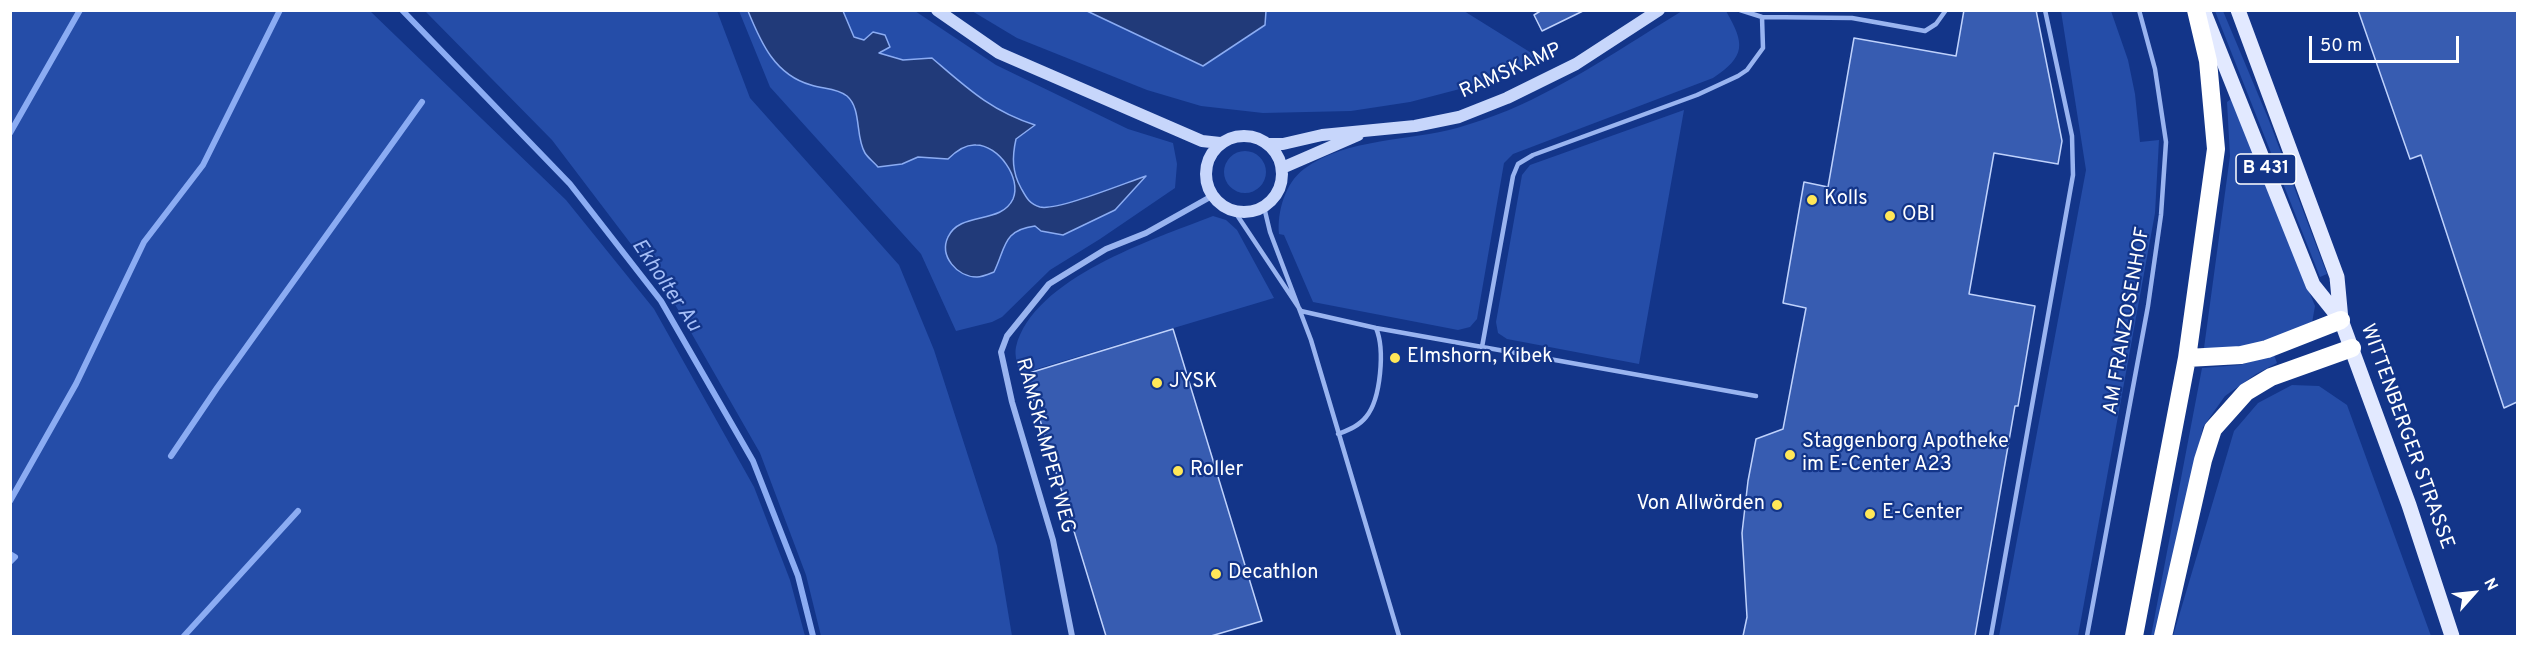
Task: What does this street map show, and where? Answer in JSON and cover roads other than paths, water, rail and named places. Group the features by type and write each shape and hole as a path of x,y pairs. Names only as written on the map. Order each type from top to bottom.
{"highway":[{"path":"2134,636 2187,358 2216,149 2208,61 2196,10"},
{"path":"2187,358 2241,355 2266,349 2341,320"},
{"path":"2163,636 2203,460 2213,429 2246,392 2271,376 2352,348"}],"main road":[{"name":"WITTENBERGER STRASSE","path":"2203,10 2313,285 2341,320"},
{"name":"WITTENBERGER STRASSE","path":"2238,10 2337,277 2341,320 2409,504 2452,636"}],"street":[{"name":"RAMSKAMP","path":"937,10 999,53 1202,141 1220,143 1232,137 1244,135 1268,144 1283,144 1322,135 1415,126 1459,117 1507,98 1576,64 1659,10"},
{"name":"RAMSKAMP","path":"1282,168 1366,131"},
{"path":"1220,143 1210,154 1206,168 1206,182 1212,196 1222,206 1235,212 1250,213 1264,207 1275,197 1282,183 1282,168 1278,154 1268,144"},
{"name":"RAMSKAMPER WEG","path":"1072,636 1053,540 1012,402 1001,352 1006,336 1049,284 1106,249 1146,233 1212,196"}],"lane":[{"path":"1740,10 1762,17 1852,18 1925,31 1936,24 1946,10"},
{"path":"1991,636 2073,175 2072,136 2045,10"},
{"name":"AM FRANZOSENHOF","path":"2087,636 2145,318 2161,215 2166,142 2155,69 2139,10"},
{"path":"1482,347 1513,176 1518,164 1533,155 1696,95 1738,76 1747,70 1762,48 1762,17"},
{"path":"1264,207 1270,232 1301,311 1399,636"},
{"path":"1235,212 1301,311 1376,328 1756,396"},
{"path":"1338,434 1362,421 1371,408 1383,357 1376,328"}],"waterway":[{"path":"10,133 80,10"},
{"path":"10,501 76,384 144,242 203,165 280,10"},
{"name":"Ekholter Au","path":"402,10 570,184 661,301 753,461 798,576 813,636"},
{"path":"171,456 217,388 422,102"},
{"path":"184,636 298,511"},
{"path":"10,554 15,557 10,562"}],"place":[{"name":"Kolls","path":"1812,200"},
{"name":"OBI","path":"1890,216"},
{"name":"Elmshorn, Kibek","path":"1395,358"},
{"name":"JYSK","path":"1157,383"},
{"name":"Staggenborg Apotheke im E-Center A23","path":"1790,455"},
{"name":"Roller","path":"1178,471"},
{"name":"Von Allwörden","path":"1777,505"},
{"name":"E-Center","path":"1870,514"},
{"name":"Decathlon","path":"1216,574"}]}
